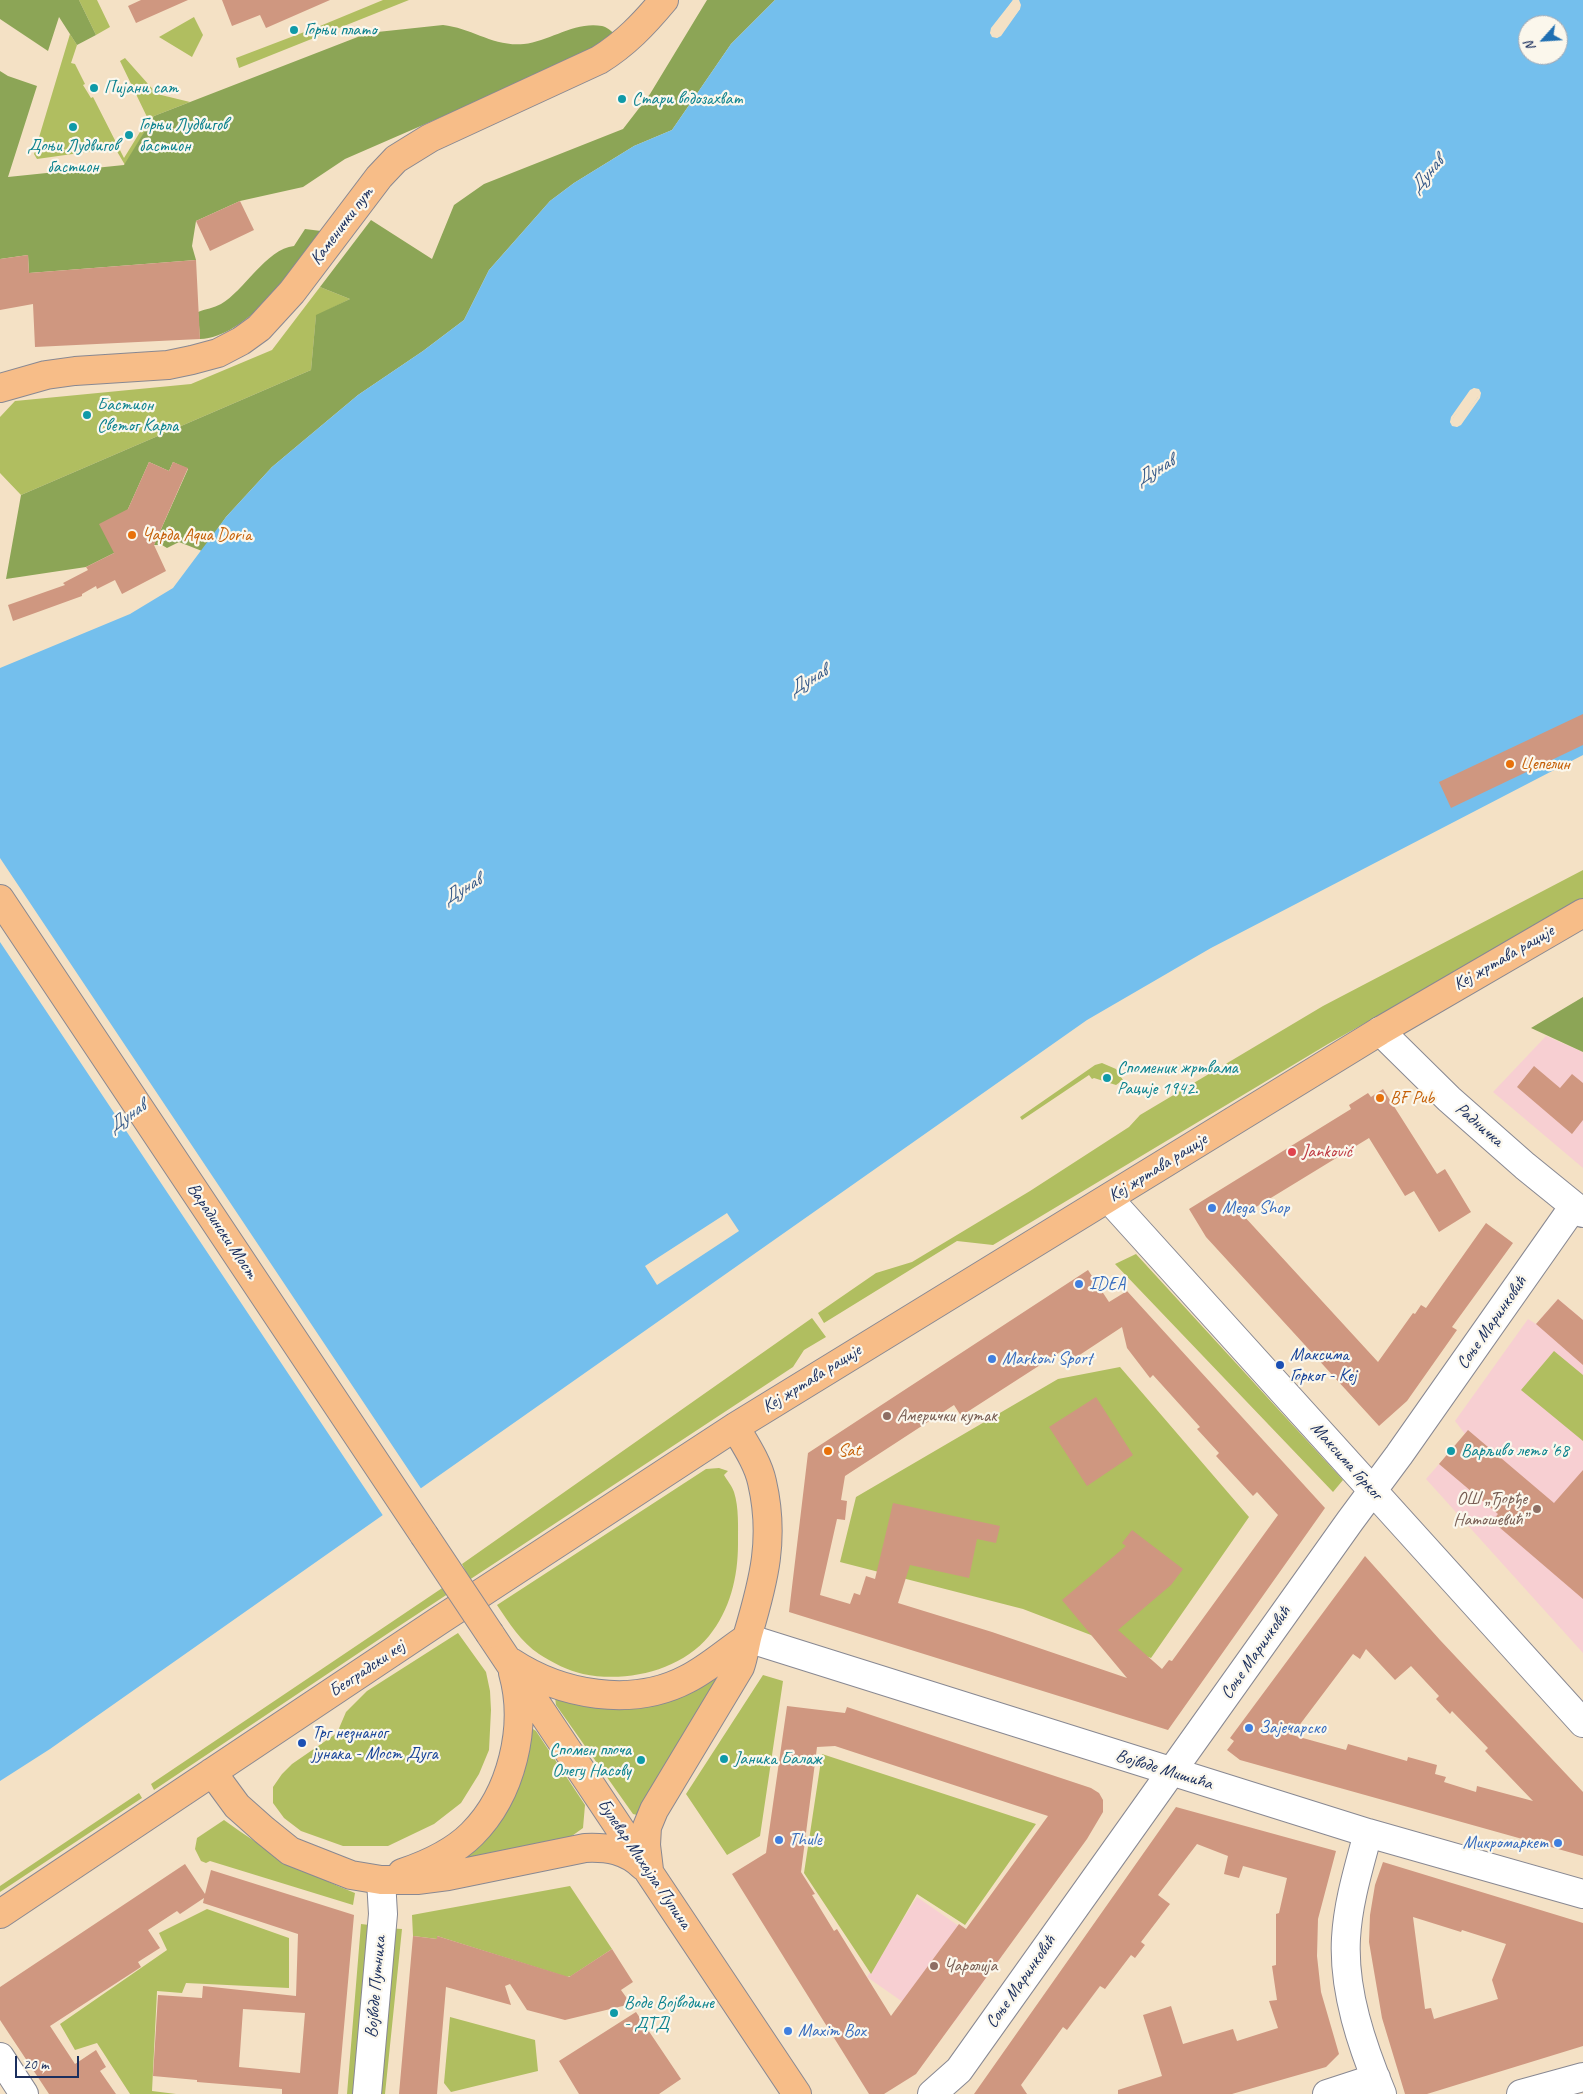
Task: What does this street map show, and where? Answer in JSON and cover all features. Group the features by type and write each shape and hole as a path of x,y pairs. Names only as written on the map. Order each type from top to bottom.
{"main road":[{"name":"Каменички пут","path":"0,388 46,375 75,371 168,365 218,353 241,341 259,328 292,292 379,177 396,159 430,138 599,60 619,48 645,23 664,0"},
{"name":"Варадински Мост","path":"0,899 490,1634"},
{"name":"Кеј жртава рације","path":"735,1427 1380,1031 1583,913"},
{"path":"650,1872 646,1845 647,1827 660,1800 740,1667 746,1651 747,1638 763,1582 768,1554 768,1525 762,1481 756,1465 735,1427"},
{"name":"Београдски кеј","path":"0,1914 448,1614 735,1427"},
{"name":"Булевар Михајла Пупина","path":"490,1634 798,2094"},
{"path":"509,1660 531,1675 560,1685 593,1692 622,1695 643,1694 665,1689 686,1680 705,1669 747,1638"},
{"path":"382,1880 406,1872 452,1850 488,1816 502,1789 513,1759 519,1722 517,1687 509,1660"},
{"path":"212,1772 237,1806 290,1850 351,1875 382,1880 417,1880 448,1876 585,1848 611,1848 623,1852 635,1859 650,1872"}],"street":[{"name":"Радничка","path":"1380,1031 1449,1099 1525,1166 1579,1210"},
{"name":"Максима Горког","path":"1109,1199 1583,1723"},
{"name":"Соње Маринковић","path":"932,2094 959,2070 1372,1491 1579,1210"},
{"name":"Војводе Мишића","path":"747,1638 1368,1833 1583,1894"},
{"path":"1327,2094 1379,2086 1361,2035 1352,2000 1346,1963 1346,1937 1352,1893 1368,1833"},
{"name":"Војводе Путника","path":"367,2094 383,1914 382,1880"},
{"path":"0,2057 24,2094"},
{"path":"1521,2094 1583,2077"}],"shaded area":[{"path":"1546,1036 1583,1052 1583,1168 1493,1092"},
{"path":"1558,1299 1583,1320 1583,1653 1426,1479 1465,1434 1455,1421 1528,1319 1536,1324"},
{"name":"Чаролија","path":"917,1897 1002,1956 955,2021 920,1996 910,2007 867,1977"}],"green space":[{"path":"0,0 79,0 96,35 77,45 59,17 48,51 0,19"},
{"path":"79,0 97,0 110,27 96,35"},
{"path":"383,0 409,0 239,68 236,58"},
{"path":"707,0 775,0 731,44 672,130 634,146 574,183 550,201 489,270 464,320 423,351 358,395 272,467 226,517 202,551 179,542 167,548 162,545 154,545 188,469 173,462 169,471 149,462 128,509 114,553 86,567 6,579 21,495 311,370 316,315 350,299 320,287 371,220 432,259 454,205 484,184 623,129 650,94"},
{"path":"194,17 203,35 192,57 159,37"},
{"path":"443,25 502,43 513,44 534,42 582,26 592,25 604,27 615,34 570,61 345,159 303,187 240,201 196,221 192,246 196,260 29,273 28,255 0,259 0,71 8,76 37,86 8,177 124,165 154,116 368,33"},
{"path":"70,34 77,45 71,63 75,64 85,84 83,85 91,98 93,97 124,158 148,119 120,61 125,58 157,94 190,102 154,116 125,165 115,148 37,159 34,154"},
{"path":"305,229 321,231 299,263 269,298 235,327 217,336 200,339 198,312 218,305 230,298 274,254 294,246"},
{"path":"320,287 350,299 316,316 311,370 21,495 0,473 0,417 15,401 191,384 272,350"},
{"path":"1583,870 1583,900 1328,1044 993,1245 957,1241 824,1323 818,1313 876,1273 912,1262 1030,1191 1129,1127 1140,1115 1323,1006"},
{"path":"1583,997 1583,1052 1531,1028"},
{"path":"1102,1063 1116,1069 1123,1080 1116,1085 1092,1079 1089,1075 1022,1120 1020,1117 1095,1065"},
{"path":"1136,1254 1343,1480 1333,1492 1115,1264"},
{"path":"812,1318 826,1337 804,1350 793,1367 154,1790 151,1784 466,1572 462,1564"},
{"path":"1554,1351 1583,1375 1583,1441 1521,1390"},
{"path":"1120,1367 1249,1517 1151,1658 1023,1609 840,1562 856,1497 1058,1379"},
{"path":"719,1468 728,1471 724,1475 736,1498 738,1556 734,1581 727,1604 716,1626 697,1648 668,1666 651,1672 617,1677 600,1676 578,1673 555,1663 533,1649 516,1632 497,1605 706,1469"},
{"path":"458,1633 486,1672 491,1710 489,1750 479,1774 461,1803 434,1824 388,1846 343,1846 301,1831 284,1818 273,1803 273,1787 282,1774 292,1764 337,1733 346,1712 367,1691"},
{"path":"729,1660 637,1815 633,1814 556,1705 555,1697 582,1702"},
{"path":"763,1675 783,1681 760,1836 727,1855 686,1794"},
{"path":"533,1729 585,1805 583,1828 569,1838 468,1858 467,1855 529,1730"},
{"path":"822,1754 1036,1824 965,1925 917,1894 871,1974 804,1873"},
{"path":"139,1793 142,1798 0,1892 0,1886"},
{"path":"224,1820 287,1861 355,1893 353,1905 210,1861 206,1863 201,1861 195,1849 197,1838"},
{"path":"570,1886 612,1949 571,1976 567,1977 437,1936 437,1939 413,1936 412,1915"},
{"path":"207,1909 289,1938 289,1988 186,1983 182,1993 157,1991 152,2091 176,2094 130,2094 97,2043 75,2050 60,2024 167,1950 159,1933"},
{"path":"361,1924 378,1926 364,2094 347,2094"},
{"path":"386,1928 402,1929 385,2094 372,2094"},
{"path":"450,2017 535,2040 538,2071 451,2092 444,2083"}],"water":[{"name":"Дунав","path":"775,0 1013,0 990,33 997,38 1020,9 1018,0 1583,0 1583,755 1211,948 1087,1020 50,1749 0,1781 0,668 130,614 173,588 226,517 272,467 358,395 423,351 464,320 489,270 550,201 574,183 634,146 672,130 731,44","holes":["1474,388 1481,393 1457,427 1450,422"]}],"pier":[{"path":"1013,0 1015,1 993,30 994,35 999,34 1018,8 1015,0 1019,0 1020,9 1001,36 997,38 992,37 990,33 991,28"},
{"path":"1474,388 1479,389 1481,393 1480,398 1461,425 1457,427 1452,426 1450,422 1451,417 1470,390","holes":["1474,391 1478,394 1478,397 1459,423 1454,424 1453,418"]},
{"path":"0,858 422,1490 384,1517 0,942"},
{"path":"727,1213 739,1231 657,1285 645,1266"}],"building":[{"path":"141,0 188,0 136,23 128,6"},
{"path":"222,0 330,0 266,28 260,15 232,26"},
{"path":"240,201 254,230 210,251 196,221"},
{"path":"28,255 29,273 196,260 200,339 35,347 33,304 0,310 0,259"},
{"name":"Чарда Aqua Doria","path":"149,462 169,471 173,462 188,468 154,545 166,571 122,594 115,580 97,589 96,586 82,594 82,596 13,621 8,605 65,585 63,583 88,570 86,567 114,553 99,524 128,509"},
{"name":"Цепелин","path":"1583,714 1583,745 1451,808 1439,782"},
{"path":"1534,1066 1560,1088 1572,1074 1583,1083 1583,1120 1572,1134 1517,1087"},
{"path":"1383,1089 1437,1174 1445,1169 1471,1212 1439,1232 1414,1191 1405,1196 1369,1138 1243,1215 1378,1362 1413,1313 1415,1314 1421,1305 1426,1308 1486,1223 1513,1243 1452,1327 1457,1330 1407,1401 1379,1426 1206,1237 1189,1209 1351,1109 1349,1105 1368,1093 1371,1097"},
{"path":"1088,1270 1109,1302 1127,1291 1325,1508 1168,1730 789,1612 808,1453","holes":["1122,1327 1127,1348 1150,1378 1153,1375 1200,1427 1197,1429 1219,1453 1216,1456 1253,1496 1257,1492 1278,1515 1172,1661 1169,1660 1162,1669 1118,1630 1171,1585 1183,1569 1132,1530 1122,1543 1126,1546 1062,1600 1127,1678 992,1632 898,1603 910,1565 969,1578 977,1539 996,1543 1000,1526 893,1503 875,1579 866,1576 860,1595 854,1593 850,1604 820,1595 837,1519 845,1520 847,1501 841,1500 845,1476 954,1405 961,1416 1065,1349 1072,1360"]},
{"path":"1558,1299 1583,1320 1583,1365 1536,1324"},
{"path":"1096,1397 1133,1455 1087,1486 1049,1427"},
{"name":"ОШ „Ђорђе Натошевић”","path":"1468,1430 1554,1503 1583,1470 1583,1599 1492,1521 1498,1514 1439,1464"},
{"path":"1365,1556 1440,1640 1583,1792 1583,1856 1240,1760 1227,1750 1234,1741 1230,1738","holes":["1366,1649 1395,1680 1411,1666 1439,1696 1436,1699 1450,1714 1452,1711 1488,1748 1485,1751 1533,1801 1477,1786 1476,1792 1444,1782 1446,1777 1435,1774 1437,1765 1408,1757 1407,1761 1348,1744 1346,1750 1292,1735 1353,1654 1360,1659"]},
{"path":"787,1706 845,1713 847,1707 1091,1788 1099,1793 1103,1800 1103,1812 1087,1839 916,2074 884,2094 869,2094 732,1874 766,1853","holes":["835,1746 1048,1816 966,1929 959,1924 891,2016 837,1929 834,1931 812,1895 815,1894 801,1872 817,1747"]},
{"path":"1176,1807 1336,1851 1318,1919 1317,1956 1321,1992 1339,2054 1326,2067 1232,2094 1118,2094 1118,2090 1162,2076 1143,2015 1171,2006 1183,2044 1233,2029 1237,2041 1278,2028 1269,2001 1277,2000 1272,1966 1276,1965 1276,1914 1279,1913 1287,1878 1243,1866 1239,1878 1224,1874 1228,1856 1197,1844 1158,1895 1170,1904 1141,1942 1145,1945 1135,1958 1131,1955 1105,1989 1100,1986 1067,2030 1063,2027 1021,2085 1027,2094 974,2094"},
{"path":"1383,1862 1583,1923 1583,2046 1427,2094 1405,2094 1382,2018 1369,1942 1370,1915 1375,1885","holes":["1413,1917 1461,1932 1462,1930 1506,1944 1492,1980 1498,1999 1434,2019 1431,2008 1425,2009"]},
{"path":"185,1864 205,1894 211,1870 354,1915 338,2094 282,2094 282,2089 197,2082 197,2080 153,2076 158,1995 202,1998 203,1986 296,1996 298,1934 203,1903 204,1898 180,1914 177,1911 148,1930 160,1948 138,1962 141,1967 50,2026 75,2064 96,2050 106,2067 100,2071 116,2094 49,2094 0,2020 0,1987","holes":["243,2009 305,2013 300,2073 239,2067"]},
{"name":"Воде Војводине - ДТД","path":"413,1936 437,1939 437,1936 569,1977 612,1949 633,1982 621,1990 631,2004 565,2020 527,2010 510,1984 505,1986 511,2005 446,1987 437,2094 399,2094"},
{"path":"636,2012 681,2079 659,2094 579,2094 559,2061"}],"place":[{"name":"Горњи плато","path":"294,30"},
{"name":"Пијани сат","path":"94,88"},
{"name":"Стари водозахват","path":"622,99"},
{"name":"Доњи Лудвигов бастион","path":"73,127"},
{"name":"Горњи Лудвигов бастион","path":"129,135"},
{"name":"Бастион Светог Карла","path":"87,415"},
{"name":"Чарда Aqua Doria","path":"132,535"},
{"name":"Цепелин","path":"1510,764"},
{"name":"Споменик жртвама Рације 1942.","path":"1107,1078"},
{"name":"BF Pub","path":"1380,1098"},
{"name":"Janković","path":"1292,1152"},
{"name":"Mega Shop","path":"1212,1208"},
{"name":"IDEA","path":"1079,1284"},
{"name":"Markoni Sport","path":"992,1359"},
{"name":"Максима Горког - Кеј","path":"1280,1365"},
{"name":"Амерички кутак","path":"887,1416"},
{"name":"Sat","path":"828,1451"},
{"name":"Варљиво лето '68","path":"1451,1451"},
{"name":"ОШ „Ђорђе Натошевић”","path":"1537,1509"},
{"name":"Зајечарско","path":"1249,1728"},
{"name":"Трг незнаног јунака - Мост Дуга","path":"302,1743"},
{"name":"Јаника Балаж","path":"724,1759"},
{"name":"Спомен плоча Олегу Насову","path":"641,1760"},
{"name":"Thule","path":"779,1840"},
{"name":"Микромаркет","path":"1558,1843"},
{"name":"Чаролија","path":"934,1966"},
{"name":"Воде Војводине - ДТД","path":"614,2013"},
{"name":"Maxim Box","path":"788,2031"}]}
